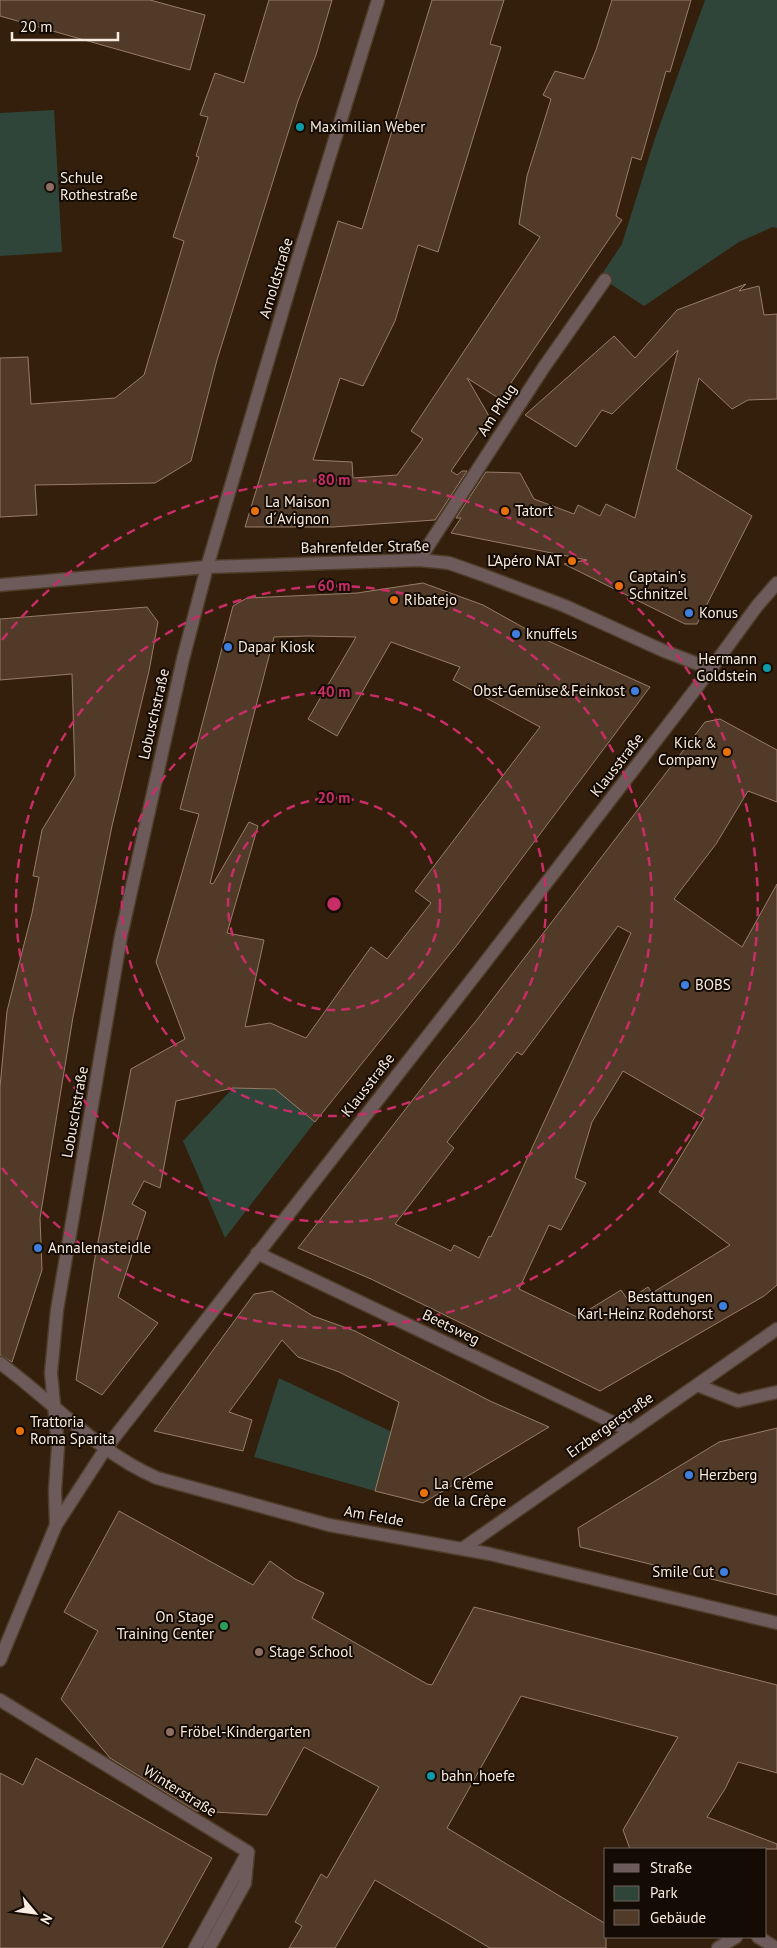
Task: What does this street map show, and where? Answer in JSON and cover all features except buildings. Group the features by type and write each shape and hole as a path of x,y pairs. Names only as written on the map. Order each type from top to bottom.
{"street":[{"name":"Arnoldstraße","path":"207,567 378,0"},
{"name":"Am Pflug","path":"419,560 544,367 605,280"},
{"name":"Bahrenfelder Straße","path":"0,585 207,567 419,560 449,563 564,606 664,651 711,669"},
{"name":"Lobuschstraße","path":"0,1660 56,1525 58,1447 51,1373 57,1310 116,963 180,668 207,567"},
{"name":"Klausstraße","path":"56,1525 106,1448 474,977 711,669 757,606 777,583"},
{"name":"Beetsweg","path":"257,1253 630,1431"},
{"name":"Erzbergerstraße","path":"462,1548 777,1329"},
{"name":"Am Felde","path":"0,1363 136,1470 157,1478 329,1525 462,1548 777,1623"},
{"path":"697,1384 738,1401 777,1392"},
{"name":"Winterstraße","path":"0,1700 248,1852"},
{"path":"195,1948 248,1852"},
{"path":"209,1948 246,1883 248,1852"},
{"path":"718,1948 734,1938"},
{"path":"760,1938 776,1948"}],"green space":[{"path":"705,0 777,0 777,228 773,227 739,242 644,306 600,277 622,244 654,141"},
{"path":"54,110 62,252 0,256 0,113"},
{"path":"233,1088 282,1090 315,1122 225,1238 183,1141"},
{"path":"279,1378 392,1432 375,1491 254,1457"}],"place":[{"name":"Maximilian Weber","path":"300,127"},
{"name":"Schule Rothestraße","path":"50,187"},
{"name":"La Maison d´Avignon","path":"255,511"},
{"name":"Tatort","path":"505,511"},
{"name":"L’Apéro NAT","path":"572,561"},
{"name":"Captain's Schnitzel","path":"619,586"},
{"name":"Ribatejo","path":"394,600"},
{"name":"Konus","path":"689,613"},
{"name":"knuffels","path":"516,634"},
{"name":"Dapar Kiosk","path":"228,647"},
{"name":"Hermann Goldstein","path":"767,668"},
{"name":"Obst-Gemüse&Feinkost","path":"635,691"},
{"name":"Kick & Company","path":"727,752"},
{"name":"BOBS","path":"685,985"},
{"name":"Annalenasteidle","path":"38,1248"},
{"name":"Bestattungen Karl-Heinz Rodehorst","path":"723,1306"},
{"name":"Trattoria Roma Sparita","path":"20,1431"},
{"name":"Herzberg","path":"689,1475"},
{"name":"La Crème de la Crêpe","path":"424,1493"},
{"name":"Smile Cut","path":"724,1572"},
{"name":"On Stage Training Center","path":"224,1626"},
{"name":"Stage School","path":"259,1652"},
{"name":"Fröbel-Kindergarten","path":"170,1732"},
{"name":"bahn_hoefe","path":"431,1776"}]}
